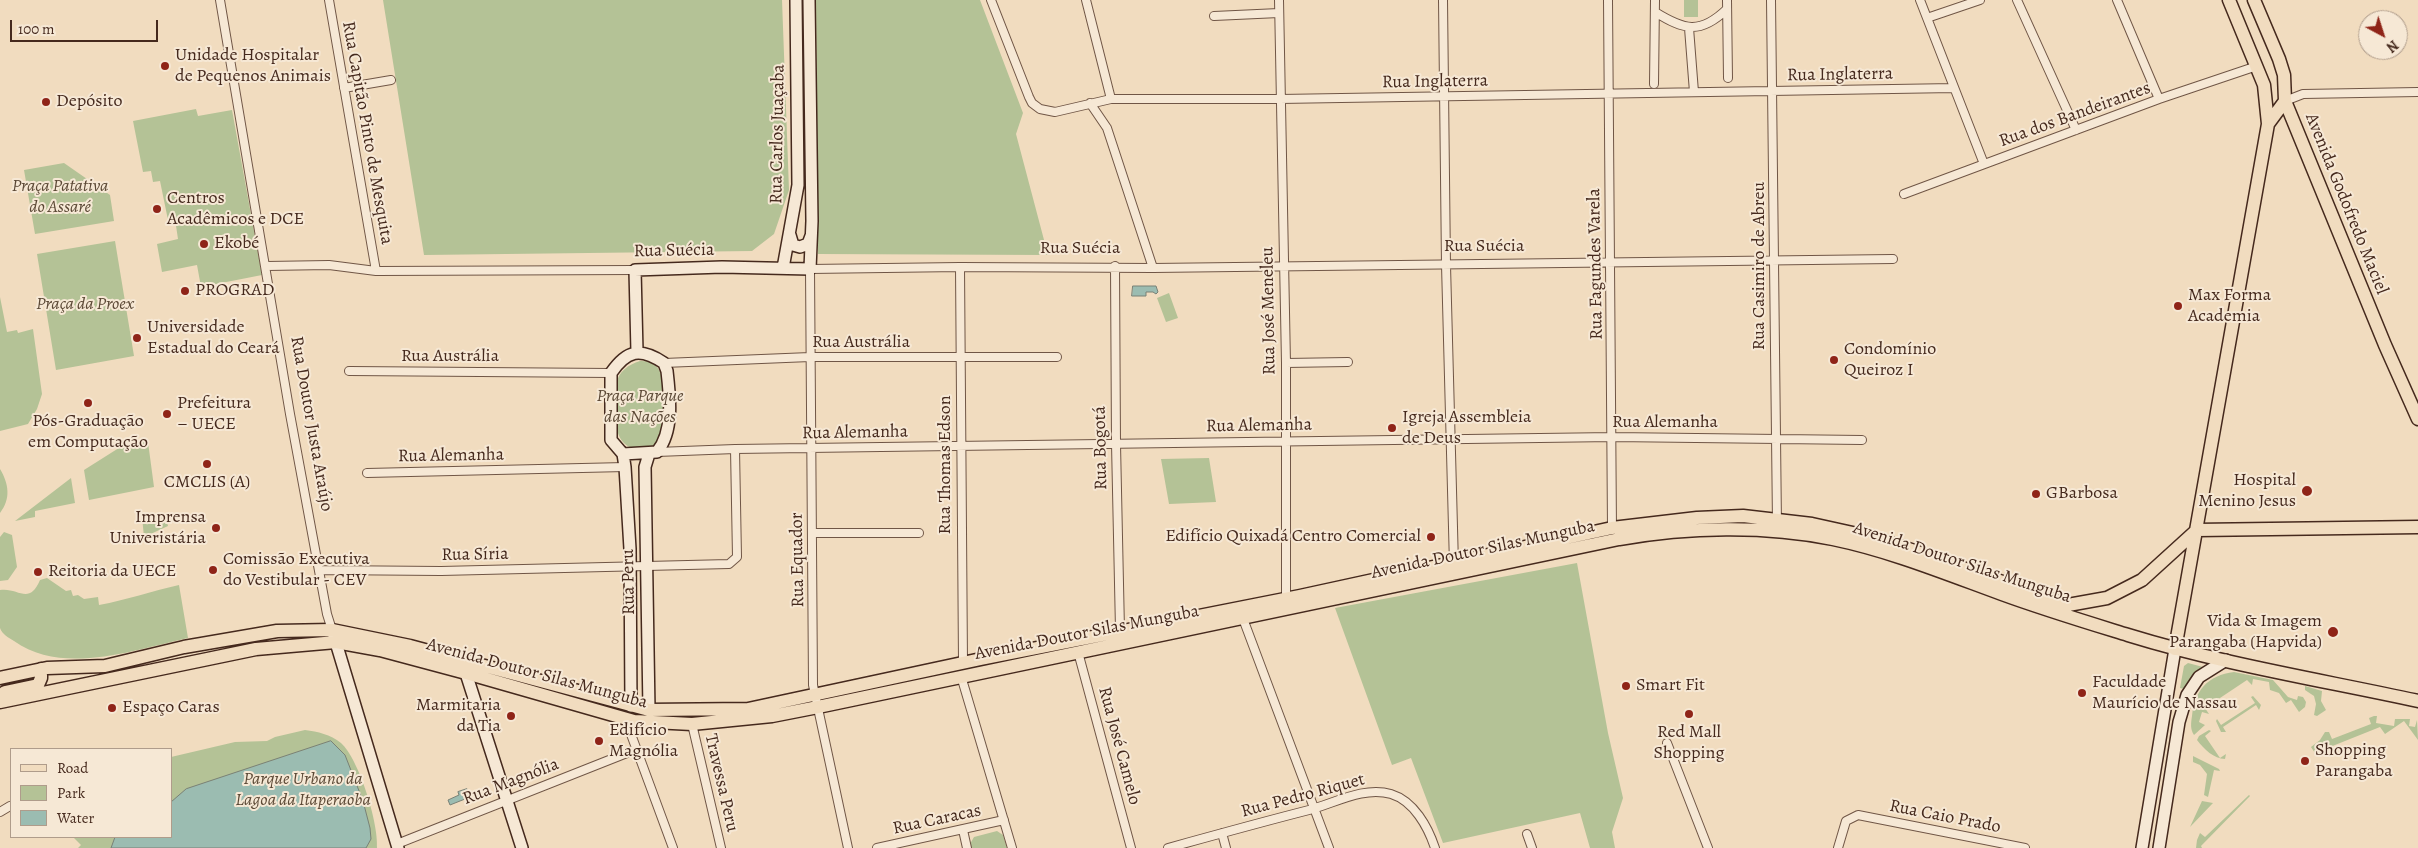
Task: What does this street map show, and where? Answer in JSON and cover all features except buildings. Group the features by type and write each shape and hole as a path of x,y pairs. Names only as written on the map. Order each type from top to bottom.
{"main road":[{"path":"2175,649 2268,124 2264,85 2229,0"},
{"name":"Avenida Godofredo Maciel","path":"2254,0 2284,75 2285,101 2385,345 2418,419"},
{"path":"2268,124 2285,101"},
{"name":"Avenida Doutor Silas Munguba","path":"1455,568 1612,528 1697,518 1743,516 1834,527 1880,539 2068,605 2107,598 2142,580 2197,530"},
{"path":"2197,530 2418,527"},
{"name":"Avenida Doutor Silas Munguba","path":"464,667 649,710 748,709 816,701 961,676 1078,652 1241,613 1455,568 1636,536 1715,529 1778,532 1832,539 1878,551 2021,601 2175,649 2226,660 2280,675 2418,701"},
{"name":"Avenida Doutor Silas Munguba","path":"0,678 41,669 105,666 184,647 277,631 410,646 464,667 634,721 692,724 772,716 816,701 963,662 1120,630 1241,613"},
{"name":"Avenida Doutor Silas Munguba","path":"0,702 256,649 334,636"},
{"path":"0,696 5,692 38,684 41,678 41,669"}],"street":[{"name":"Rua Doutor Justa Araújo","path":"220,0 289,406 320,570 334,636 397,846"},
{"name":"Rua Capitão Pinto de Mesquita","path":"330,0 376,271"},
{"name":"Rua Carlos Juaçaba","path":"783,268 798,185 796,0"},
{"name":"Rua Carlos Juaçaba","path":"809,0 812,234 810,269"},
{"name":"Rua Inglaterra","path":"991,0 1032,103 1046,112 1055,112 1111,99 1280,100 1954,88"},
{"path":"1086,0 1111,99"},
{"name":"Rua José Meneleu","path":"1279,0 1286,363 1287,604"},
{"path":"1443,0 1446,265 1455,568"},
{"name":"Rua Fagundes Varela","path":"1608,0 1613,437 1612,528"},
{"path":"1654,0 1654,84"},
{"path":"1727,0 1728,78"},
{"name":"Rua Casimiro de Abreu","path":"1771,0 1776,260 1774,302 1778,532"},
{"path":"1920,0 1984,164"},
{"path":"1927,18 1980,0"},
{"path":"2017,0 2076,130"},
{"path":"2117,0 2160,99"},
{"path":"1655,12 1672,24 1689,28 1701,27 1718,18 1727,9"},
{"path":"1214,16 1280,13"},
{"path":"1689,28 1694,92"},
{"name":"Rua dos Bandeirantes","path":"1904,194 2160,99 2257,66"},
{"path":"344,88 391,80"},
{"path":"2285,101 2303,94 2418,92"},
{"path":"1090,104 1106,128 1153,268"},
{"path":"790,235 793,245 800,247 808,244 812,234"},
{"name":"Rua Suécia","path":"266,266 329,265 376,271 1115,266 1153,268 1893,259"},
{"name":"Rua Bogotá","path":"1115,266 1120,630"},
{"name":"Rua Thomas Edson","path":"960,267 963,662"},
{"name":"Rua Equador","path":"810,269 813,686 848,848"},
{"path":"635,270 637,352"},
{"path":"653,453 624,454 610,440 611,373 621,360 637,352 651,355 664,363"},
{"name":"Rua Austrália","path":"664,363 810,357 1057,357"},
{"path":"1286,363 1348,362"},
{"name":"Rua Peru","path":"649,710 644,467 653,453 663,445 668,427 668,379 664,363"},
{"name":"Rua Austrália","path":"349,371 611,373"},
{"name":"Rua Alemanha","path":"653,453 735,449 1286,440 1452,441 1613,437 1862,440"},
{"path":"646,566 729,564 737,557 735,449"},
{"name":"Rua Peru","path":"624,454 630,566 631,706"},
{"name":"Rua Alemanha","path":"367,473 625,467"},
{"path":"813,533 919,532"},
{"name":"Rua Síria","path":"320,570 441,572 646,566"},
{"path":"1241,613 1329,848"},
{"path":"2142,848 2175,649"},
{"name":"Rua José Camelo","path":"1078,652 1131,848"},
{"path":"2159,848 2179,722 2187,695 2199,677 2226,660"},
{"path":"632,664 648,664"},
{"path":"464,667 522,848"},
{"path":"961,676 1012,848"},
{"path":"625,718 673,848"},
{"name":"Travessa Peru","path":"692,724 721,848"},
{"path":"1667,743 1708,848"},
{"name":"Rua Magnólia","path":"397,846 507,799 637,749"},
{"name":"Rua Pedro Riquet","path":"1168,848 1356,795 1377,791 1398,796 1415,810 1430,833 1435,848"},
{"path":"0,812 10,806"},
{"name":"Rua Caio Prado","path":"1838,848 1846,822 1858,815 2025,848"},
{"name":"Rua Caracas","path":"877,848 1004,820"},
{"path":"963,830 967,848"},
{"path":"1222,833 1226,848"},
{"path":"1526,834 1532,848"}],"green space":[{"path":"383,0 782,0 789,190 774,234 752,251 424,255"},
{"path":"816,0 980,0 1023,113 1016,134 1048,255 818,254"},
{"path":"1684,0 1698,0 1698,17 1684,17"},
{"path":"196,109 198,116 232,110 262,275 201,287 197,265 162,272 157,244 178,239 175,219 168,220 160,181 153,182 151,171 143,172 133,121"},
{"name":"Praça Patativa do Assaré","path":"64,163 110,195 114,221 35,234 24,170"},
{"name":"Praça da Proex","path":"115,241 134,356 56,370 37,254"},
{"path":"1169,293 1178,318 1166,322 1157,298"},
{"path":"0,297 7,332 17,330 18,333 33,329 42,394 37,409 28,424 0,431"},
{"name":"Praça Parque das Nações","path":"640,361 655,365 659,370 664,385 663,434 656,446 645,449 631,447 624,443 616,426 615,415 617,379 625,369"},
{"path":"148,442 154,487 89,500 84,470 122,446"},
{"path":"1209,458 1216,502 1169,504 1161,459"},
{"path":"0,469 8,491 4,508 0,513"},
{"path":"71,478 75,503 35,511 35,517 15,521"},
{"path":"164,513 168,526 144,537 142,517"},
{"path":"4,532 12,535 17,567 8,580 0,581 0,537"},
{"path":"1577,563 1608,733 1623,798 1612,832 1615,848 1590,848 1580,813 1443,843 1411,758 1392,765 1335,608"},
{"path":"47,578 66,591 71,590 73,596 78,595 84,599 98,597 99,605 179,585 188,638 122,653 76,659 54,657 33,651 10,639 1,630 0,590 27,594 36,588 40,580"},
{"path":"2188,663 2203,667 2184,689 2180,688 2184,666"},
{"path":"2234,672 2273,680 2288,697 2297,700 2298,696 2303,697 2306,702 2305,707 2299,712 2291,700 2286,703 2279,693 2270,690 2269,682 2253,679 2252,685 2247,680 2205,708 2209,714 2202,712 2199,722 2205,725 2194,735 2191,728 2193,707 2199,692 2217,677"},
{"path":"2305,686 2322,691 2321,701 2326,710 2317,716 2314,715 2316,704 2314,696 2305,690"},
{"path":"2253,696 2261,705 2259,710 2256,705 2223,727 2226,732 2221,732 2216,721 2217,719 2221,725 2255,703 2251,697"},
{"path":"2377,716 2376,723 2394,726 2395,719 2410,719 2409,726 2415,727 2417,720 2418,740 2404,721 2385,734 2380,727 2315,753 2311,747 2320,740 2325,732 2329,732 2332,739 2371,724 2369,718"},
{"name":"Parque Urbano da Lagoa da Itaperaoba","path":"305,730 328,735 341,743 348,751 361,777 375,824 377,848 78,848 81,845 74,838 172,838 172,757 235,742 267,741 275,737"},
{"path":"2209,730 2211,731 2205,736 2220,758 2226,754 2225,759 2221,759 2213,755 2197,740 2199,736"},
{"path":"2193,756 2220,771 2214,770 2208,797 2204,795 2207,774 2200,765 2193,762"},
{"path":"2249,795 2201,846 2202,848 2196,848 2200,833 2205,837"},
{"path":"2202,801 2213,803 2190,827"},
{"path":"997,831 1003,835 1007,848 971,848 970,844 974,837"}],"water":[{"path":"1133,286 1156,286 1158,292 1156,294 1146,292 1146,296 1132,296"},
{"name":"Parque Urbano da Lagoa da Itaperaoba","path":"331,741 345,755 363,801 371,839 366,848 111,848 115,838 172,838 172,801 186,789"},
{"path":"467,789 470,797 450,805 448,800 459,795 458,792"}],"place":[{"name":"Unidade Hospitalar de Pequenos Animais","path":"165,66"},
{"name":"Depósito","path":"46,102"},
{"name":"Centros Acadêmicos e DCE","path":"157,209"},
{"name":"Ekobé","path":"204,244"},
{"name":"PROGRAD","path":"185,291"},
{"name":"Max Forma Academia","path":"2178,306"},
{"name":"Universidade Estadual do Ceará","path":"137,338"},
{"name":"Condomínio Queiroz I","path":"1834,360"},
{"name":"Pós-Graduação em Computação","path":"88,403"},
{"name":"Prefeitura – UECE","path":"167,414"},
{"name":"Igreja Assembleia de Deus","path":"1392,428"},
{"name":"CMCLIS (A)","path":"207,464"},
{"name":"Hospital Menino Jesus","path":"2307,491"},
{"name":"GBarbosa","path":"2036,494"},
{"name":"Imprensa Univeristária","path":"216,528"},
{"name":"Edifício Quixadá Centro Comercial","path":"1431,537"},
{"name":"Comissão Executiva do Vestibular - CEV","path":"213,570"},
{"name":"Reitoria da UECE","path":"38,572"},
{"name":"Vida & Imagem Parangaba (Hapvida)","path":"2333,632"},
{"name":"Smart Fit","path":"1626,686"},
{"name":"Faculdade Maurício de Nassau","path":"2082,693"},
{"name":"Espaço Caras","path":"112,708"},
{"name":"Red Mall Shopping","path":"1689,714"},
{"name":"Marmitaria da Tia","path":"511,716"},
{"name":"Edifício Magnólia","path":"599,741"},
{"name":"Shopping Parangaba","path":"2305,761"}]}
